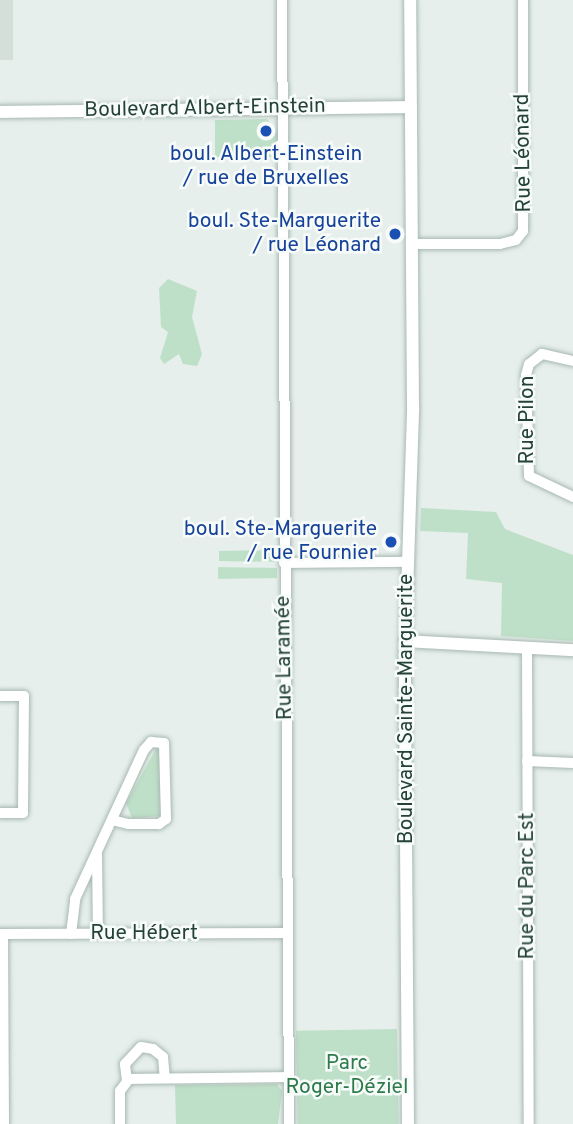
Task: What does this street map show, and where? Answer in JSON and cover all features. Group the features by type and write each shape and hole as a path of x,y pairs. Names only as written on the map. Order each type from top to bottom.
{"street":[{"name":"Rue Laramée","path":"282,0 289,1124"},
{"name":"Boulevard Sainte-Marguerite","path":"408,1124 405,641 412,244 410,0"},
{"name":"Rue Léonard","path":"412,244 500,244 516,240 523,231 523,0"},
{"name":"Boulevard Albert-Einstein","path":"0,112 411,107"},
{"name":"Rue Pilon","path":"573,361 541,354 529,364 526,375 529,476 573,497"},
{"path":"284,563 408,562"},
{"path":"405,641 573,650"},
{"name":"Rue du Parc Est","path":"527,648 529,1124"},
{"path":"0,696 24,696 23,813 0,813"},
{"path":"71,934 73,905 97,852 147,745 164,743 166,819 159,824 128,824 112,820"},
{"path":"527,761 573,763"},
{"path":"97,852 98,934"},
{"name":"Rue Hébert","path":"2,934 288,933"},
{"path":"2,934 4,1124"},
{"path":"120,1124 120,1091 127,1081 125,1064 141,1047 153,1049 163,1057 165,1078"},
{"path":"127,1081 289,1077"}],"shaded area":[{"path":"0,0 13,0 13,60 0,60"}],"green space":[{"path":"267,119 278,132 277,157 215,157 215,120"},
{"path":"168,279 197,291 192,317 202,354 197,366 183,364 179,354 164,364 160,358 168,332 161,327 159,288"},
{"path":"421,508 496,512 505,529 573,555 573,641 501,636 502,583 466,579 468,533 420,531"},
{"path":"277,550 277,562 219,561 219,551"},
{"path":"218,567 277,568 277,578 218,579"},
{"path":"156,749 161,750 162,816 132,818 126,803"},
{"name":"Parc Roger-Déziel","path":"397,1029 399,1124 298,1124 296,1031"},
{"name":"Parc Roger-Déziel","path":"277,1084 282,1091 278,1124 176,1124 175,1085"}],"place":[{"name":"boul. Albert-Einstein / rue de Bruxelles","path":"266,131"},
{"name":"boul. Ste-Marguerite / rue Léonard","path":"395,234"},
{"name":"boul. Ste-Marguerite / rue Fournier","path":"391,542"}]}
